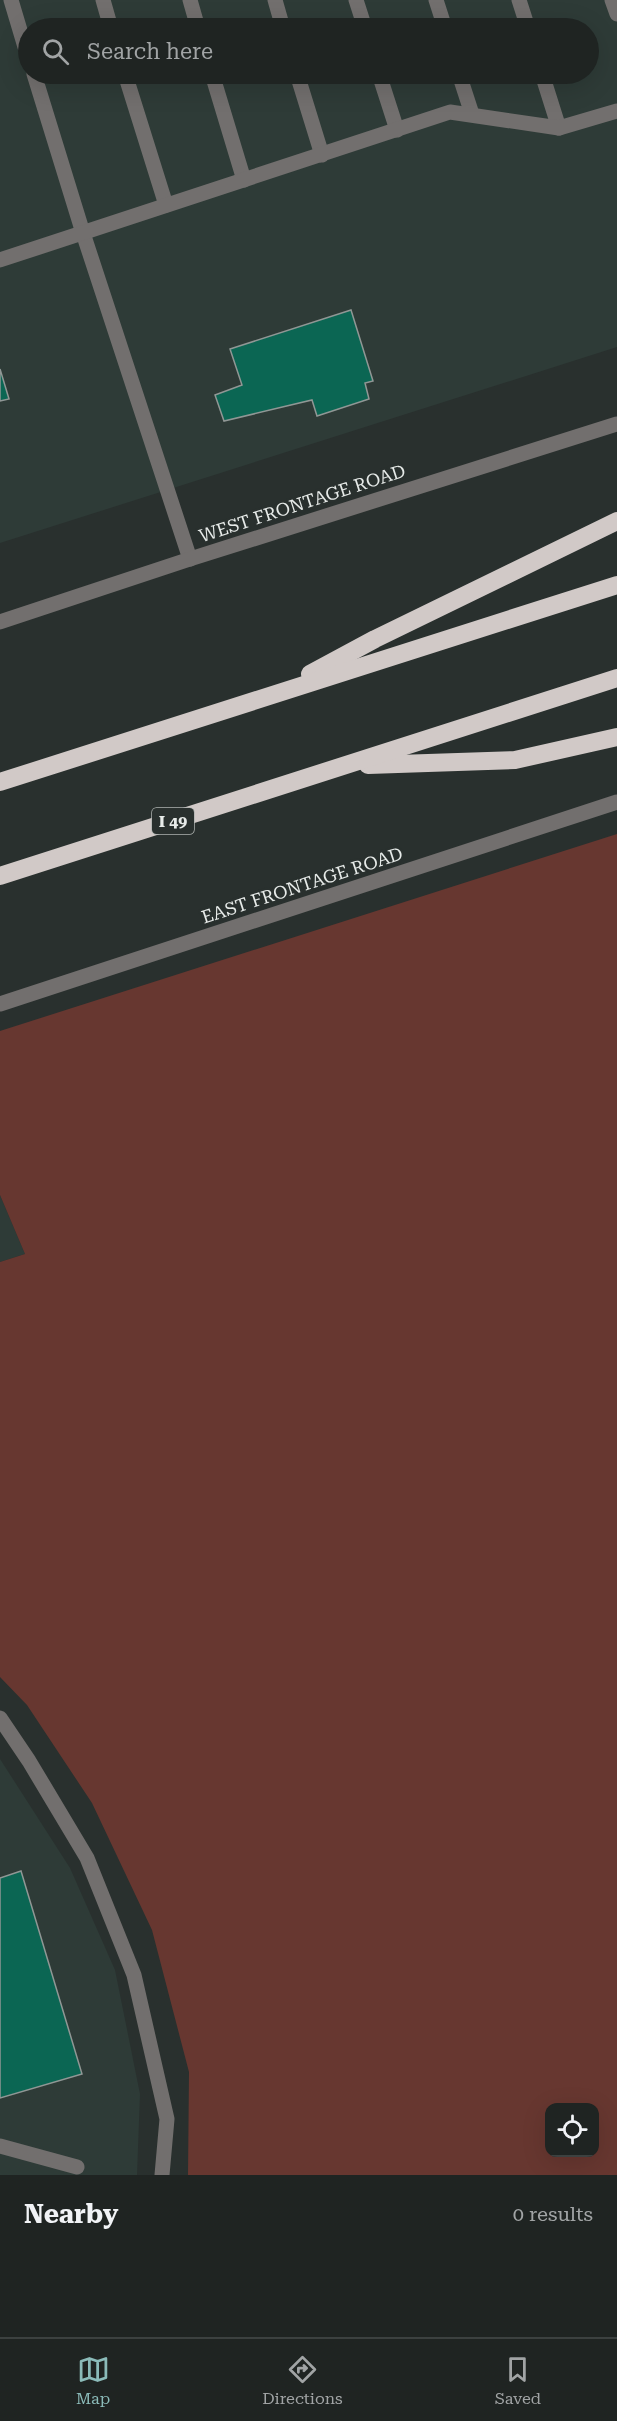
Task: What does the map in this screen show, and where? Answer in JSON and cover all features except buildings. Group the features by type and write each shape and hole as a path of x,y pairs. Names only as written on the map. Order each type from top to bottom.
{"highway":[{"path":"272,695 375,639 617,521"},
{"path":"0,782 617,585"},
{"name":"I 49","path":"0,876 617,678"},
{"path":"345,766 515,760 617,737"}],"street":[{"path":"11,0 18,23"},
{"path":"103,0 108,18"},
{"path":"190,0 195,18"},
{"path":"275,0 280,18"},
{"path":"356,0 362,18"},
{"path":"436,0 442,18"},
{"path":"519,0 525,18"},
{"path":"612,0 617,14"},
{"path":"37,84 83,233 190,559"},
{"path":"128,84 166,205"},
{"path":"215,84 244,180"},
{"path":"300,84 322,155"},
{"path":"382,84 397,130"},
{"path":"462,84 472,114"},
{"path":"545,84 559,128"},
{"path":"0,260 450,112 559,128 617,111"},
{"name":"WEST FRONTAGE ROAD","path":"0,622 190,559 617,424"},
{"name":"EAST FRONTAGE ROAD","path":"0,1004 617,802"},
{"path":"0,1718 29,1761 87,1858 134,1976 167,2119 162,2175"},
{"path":"0,2146 77,2167"}],"shaded area":[{"path":"0,0 617,0 617,347 0,543"},
{"path":"617,834 617,2175 188,2175 189,2072 152,1930 92,1803 27,1705 0,1677 0,1262 25,1254 0,1195 0,1031"},
{"path":"0,1195 25,1254 0,1262"},
{"path":"0,1759 70,1868 115,1970 140,2094 137,2175 0,2175"}]}
